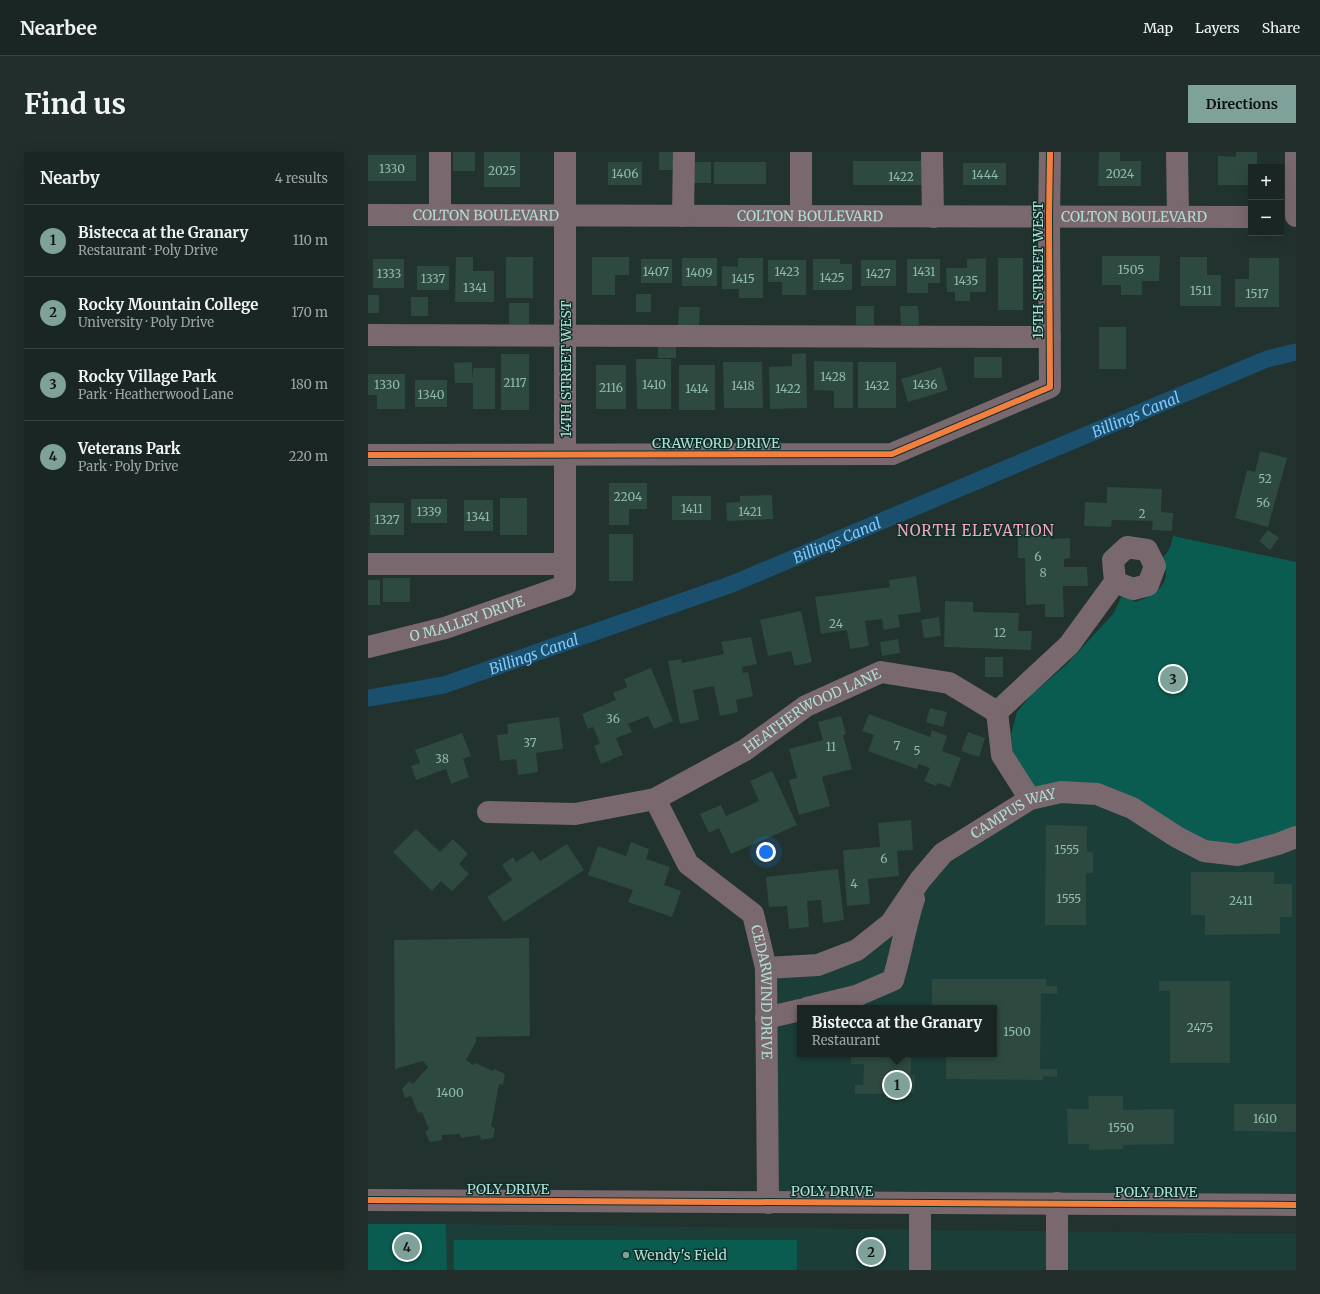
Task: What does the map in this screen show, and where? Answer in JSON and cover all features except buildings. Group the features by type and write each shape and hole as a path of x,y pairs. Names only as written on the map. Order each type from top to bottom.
{"street":[{"path":"440,152 440,216"},
{"name":"14TH STREET WEST","path":"565,152 565,586"},
{"path":"684,152 684,216"},
{"path":"801,152 801,216"},
{"path":"932,152 933,217"},
{"name":"15TH STREET WEST","path":"1050,152 1050,387"},
{"path":"1177,152 1178,217"},
{"path":"1284,217 1296,216 1296,152"},
{"name":"COLTON BOULEVARD","path":"368,215 1248,217"},
{"path":"368,335 1050,337"},
{"name":"CRAWFORD DRIVE","path":"368,455 892,454 1050,387"},
{"path":"368,564 565,564"},
{"path":"1030,799 1002,755 997,712 1069,645 1115,582"},
{"name":"O MALLEY DRIVE","path":"368,647 445,628 565,586"},
{"name":"HEATHERWOOD LANE","path":"656,799 745,750 806,706 881,672 949,683 997,712"},
{"name":"CAMPUS WAY","path":"766,968 818,965 856,950 891,924 920,880 942,853 1030,799 1061,792 1098,794 1132,808 1177,837 1204,851 1238,856 1296,837"},
{"path":"488,812 575,814 656,799"},
{"name":"CEDARWIND DRIVE","path":"656,799 688,864 753,914 766,968 768,1203"},
{"path":"819,1005 856,996 893,980 901,954 909,912 920,880"},
{"path":"766,1018 797,1011"},
{"name":"POLY DRIVE","path":"368,1200 1296,1205"},
{"path":"920,1204 920,1270"},
{"path":"1056,1270 1057,1204"}],"shaded area":[{"path":"1061,792 1296,836 1296,1205 768,1203 766,968 857,950 920,880"},
{"path":"446,1224 1296,1234 1296,1270 447,1270"}],"green space":[{"path":"1173,536 1296,562 1296,829 1246,846 1197,840 1163,820 1038,789 1033,786 1014,759 1011,735 1017,712 1032,694 1066,665 1114,613 1122,595 1136,602 1158,590 1165,580 1166,574 1165,566 1160,559 1168,552"},
{"path":"368,1224 446,1224 447,1270 368,1270"},
{"name":"Wendy's Field","path":"454,1240 797,1240 797,1270 454,1270"}],"waterway":[{"name":"Billings Canal","path":"368,698 444,685 732,584 1267,359 1296,352"}],"cycle path":[{"path":"368,455 892,454 1050,387 1050,152"},
{"path":"368,1200 1296,1205"}],"place":[{"name":"Rocky Village Park","path":"1173,679"},
{"name":"Bistecca at the Granary","path":"897,1085"},
{"name":"Veterans Park","path":"407,1247"},
{"name":"Rocky Mountain College","path":"871,1252"},
{"name":"Wendy's Field","path":"626,1255"}],"district":[{"name":"NORTH ELEVATION","path":"976,530"}]}
